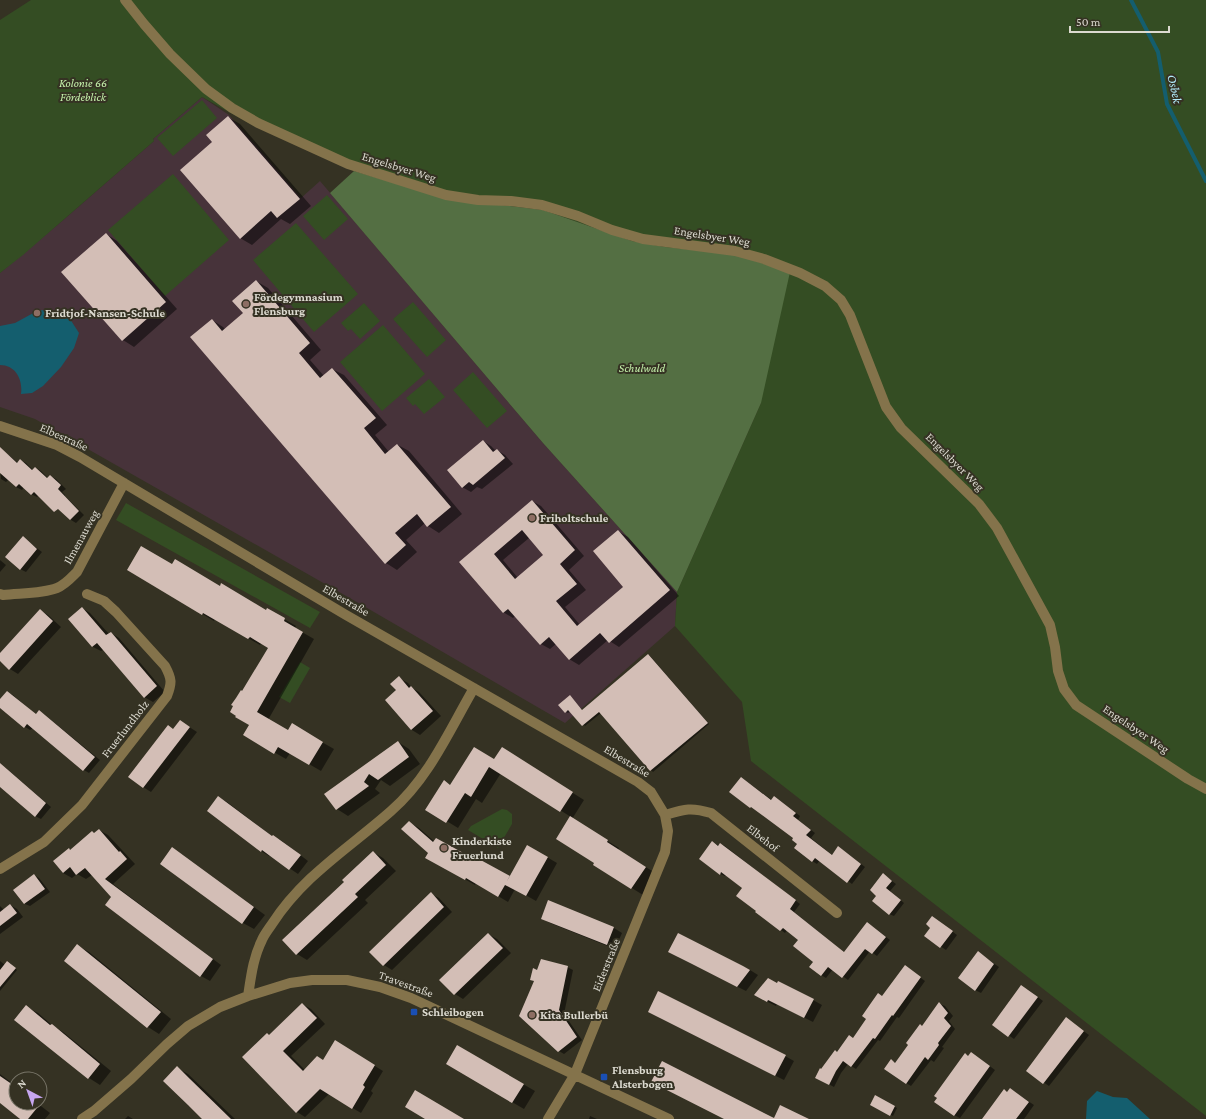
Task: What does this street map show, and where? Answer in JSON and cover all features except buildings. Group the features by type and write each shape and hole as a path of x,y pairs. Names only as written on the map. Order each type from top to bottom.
{"street":[{"name":"Engelsbyer Weg","path":"125,0 170,54 206,88 232,108 258,123 348,164 446,195 478,200 511,201 542,205 578,216 642,240 735,251 764,259 800,273 825,286 841,300 850,315 886,407 902,428 979,504 997,528 1050,625 1056,647 1058,671 1064,689 1076,705 1188,779 1206,789"},
{"name":"Elbestraße","path":"0,426 57,445 80,457 346,615 638,782 651,792 665,814"},
{"name":"Ilmenauweg","path":"0,594 3,595 41,591 57,588 67,583 77,572 124,483"},
{"name":"Fruerlundholz","path":"0,869 44,842 82,805 167,696 171,686 170,676 165,666 116,612 104,601 87,594"},
{"path":"248,996 252,968 259,947 277,916 293,895 320,869 401,803 418,784 427,771 474,688"},
{"name":"Elbehof","path":"665,814 686,808 699,809 711,813 837,913"},
{"name":"Eiderstraße","path":"548,1119 575,1074 665,852 668,831 665,814"},
{"name":"Travestraße","path":"82,1119 119,1089 188,1026 220,1007 248,996 290,983 312,980 347,980 380,987 411,998 669,1119"}],"shaded area":[{"name":"Fördegymnasium Flensburg","path":"202,97 229,115 301,198 320,181 543,443 677,592 675,626 565,723 355,601 35,419 0,407 0,273 154,141 153,139"}],"green space":[{"name":"Kolonie 66 Fördeblick","path":"31,0 1206,0 1206,1116 751,761 742,702 675,626 677,592 761,403 665,247 632,241 543,210 445,198 354,171 254,126 202,97 153,139 154,141 23,255 0,273 0,20"},
{"path":"202,100 217,118 173,156 157,138"},
{"name":"Schulwald","path":"354,171 445,198 543,210 632,241 665,247 733,254 790,272 761,403 677,592 543,443 330,193"},
{"path":"173,174 229,240 165,296 108,230"},
{"path":"327,195 348,219 324,240 303,216"},
{"path":"296,223 358,294 314,332 253,260"},
{"path":"413,302 446,340 427,357 393,319"},
{"path":"364,303 380,321 360,339 351,329 348,331 341,323"},
{"path":"383,325 425,374 382,411 340,362"},
{"path":"473,372 507,411 487,428 453,390"},
{"path":"429,379 445,397 424,414 415,404 413,406 406,398"},
{"path":"126,503 320,612 310,628 116,520"},
{"path":"300,662 310,668 290,703 279,697"},
{"path":"502,809 507,810 512,814 512,824 498,848 468,830 471,826"}],"water":[{"path":"44,310 61,313 70,319 79,333 74,348 61,367 43,386 32,393 21,394 21,384 17,374 14,370 0,365 0,326 15,323 37,311"},
{"path":"1097,1091 1113,1097 1127,1098 1150,1119 1086,1119 1087,1101"}],"waterway":[{"name":"Osbek","path":"1131,0 1158,52 1167,104 1206,181"}],"place":[{"name":"Fördegymnasium Flensburg","path":"246,304"},
{"name":"Fridtjof-Nansen-Schule","path":"37,313"},
{"name":"Friholtschule","path":"532,518"},
{"name":"Kinderkiste Fruerlund","path":"444,848"},
{"name":"Schleibogen","path":"414,1012"},
{"name":"Kita Bullerbü","path":"532,1015"},
{"name":"Flensburg Alsterbogen","path":"604,1077"}]}
